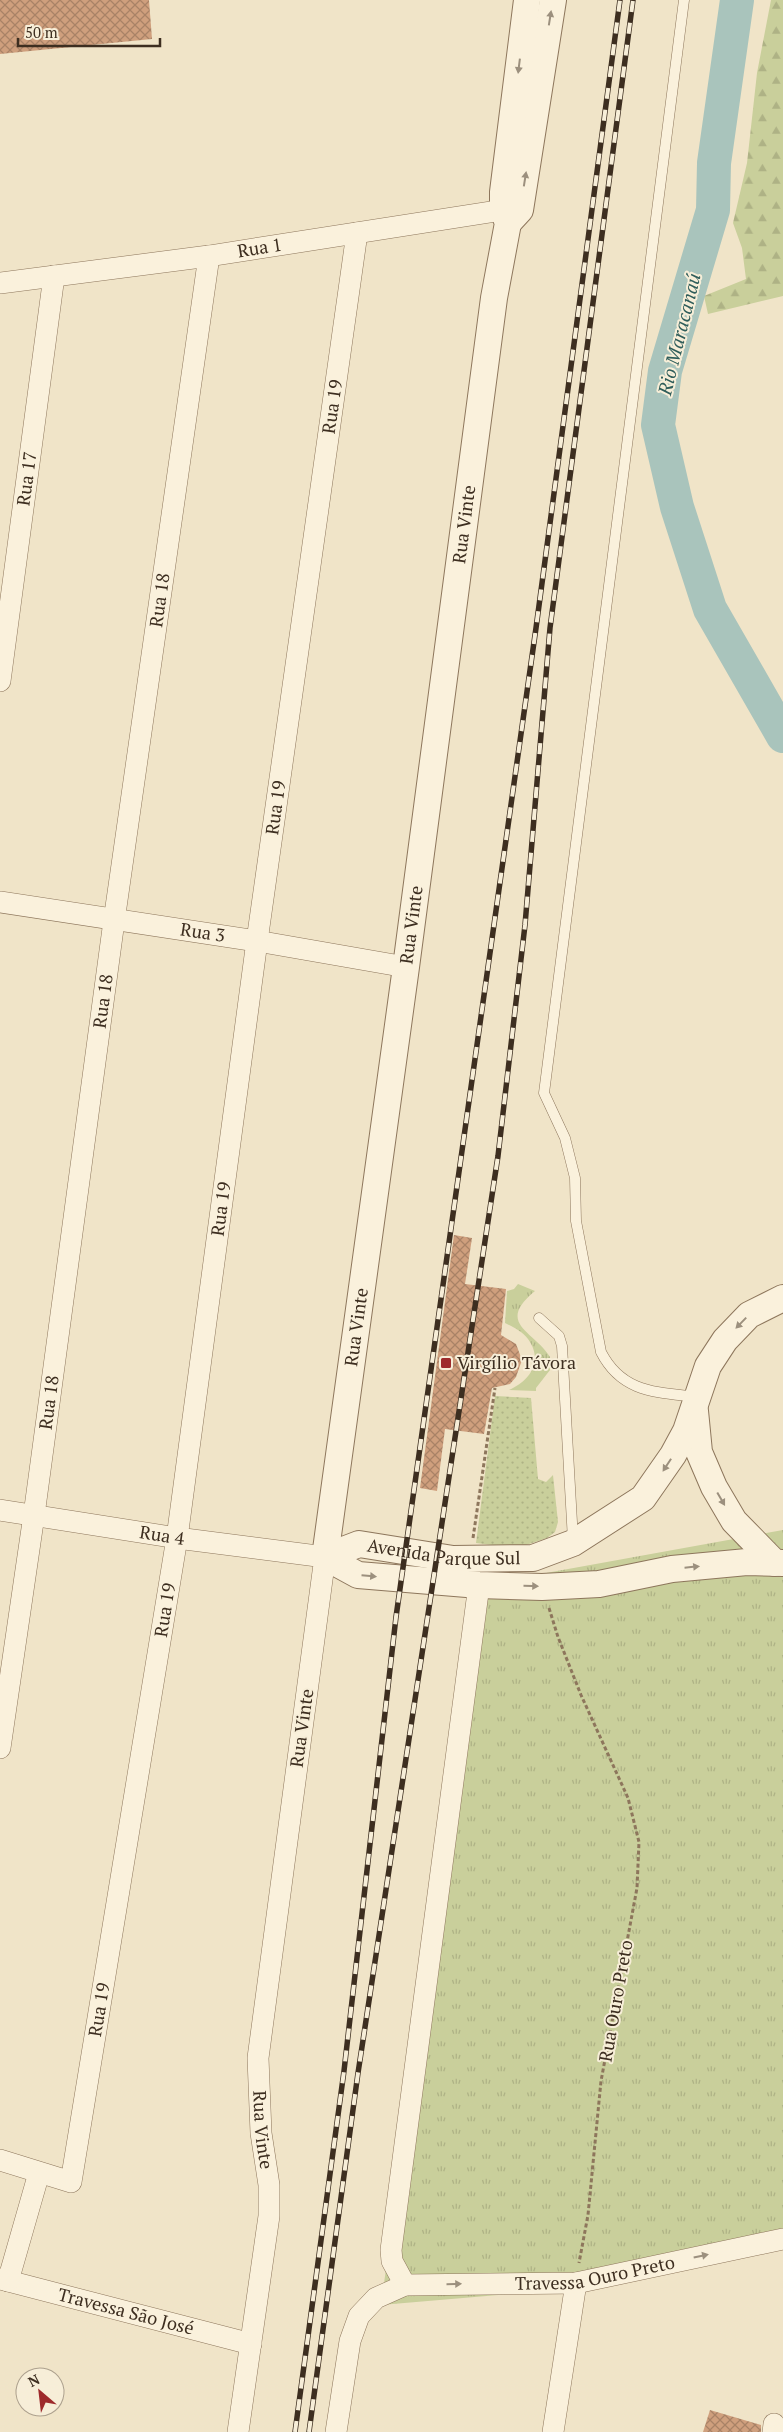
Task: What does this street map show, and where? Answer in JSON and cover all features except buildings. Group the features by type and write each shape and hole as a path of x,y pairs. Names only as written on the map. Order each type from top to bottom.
{"street":[{"path":"510,214 503,192 527,0"},
{"path":"510,214 553,0"},
{"name":"Rua 1","path":"0,283 209,256 357,233 510,214"},
{"name":"Rua Vinte","path":"238,2432 269,2208 269,2185 261,2133 258,2058 406,967 494,298 510,214"},
{"name":"Rua 19","path":"39,2173 71,2182 177,1538 257,941 357,233"},
{"name":"Rua 18","path":"0,1748 34,1515 114,920 209,256"},
{"name":"Rua 17","path":"0,681 54,276"},
{"name":"Rua 3","path":"0,902 257,941 406,967"},
{"name":"Avenida Parque Sul","path":"325,1557 359,1544 453,1559 533,1558 573,1543 643,1498 673,1455 686,1430 708,1366 725,1340 749,1315 783,1298"},
{"path":"696,1400 699,1452 714,1487 734,1522 779,1563"},
{"name":"Rua 4","path":"0,1510 177,1538 325,1557"},
{"name":"Avenida Parque Sul","path":"325,1557 358,1575 479,1585 542,1587 599,1584 672,1569 746,1562 779,1563"},
{"path":"336,2432 350,2341 360,2316 376,2298 405,2285 392,2261 391,2250 479,1585"},
{"path":"0,2160 39,2173 4,2280"},
{"name":"Travessa Ouro Preto","path":"405,2285 576,2283 783,2239"},
{"name":"Travessa São José","path":"4,2280 251,2344"},
{"path":"553,2432 576,2283"}],"lane":[{"path":"684,0 544,1093 565,1138 575,1178 576,1221 601,1352 608,1366 625,1381 644,1390 696,1400"},
{"path":"539,1318 559,1336 562,1346 573,1543"}],"path":[{"path":"474,1529 495,1388"},
{"name":"Rua Ouro Preto","path":"542,1587 558,1637 628,1798 639,1842 637,1888 602,2081 588,2215 576,2283"}],"green space":[{"path":"771,0 783,0 783,296 708,314 704,296 746,279 742,248 733,223 747,163 757,73"},
{"path":"518,1284 535,1291 524,1302 518,1312 518,1320 522,1327 550,1357 550,1370 536,1388 536,1391 509,1390 517,1386 528,1376 535,1362 533,1347 526,1336 505,1323 507,1291 514,1289"},
{"path":"495,1396 531,1398 538,1479 546,1482 553,1475 558,1522 555,1532 547,1538 517,1548 476,1543"},
{"path":"783,1530 783,2246 579,2288 381,2305 482,1578 546,1573"}],"waterway":[{"name":"Rio Maracanaú","path":"737,0 714,163 713,210 665,371 658,425 677,507 710,609 783,736"}],"railway":[{"path":"295,2432 344,2071 396,1617 536,628 620,0"},
{"path":"309,2432 358,2073 498,1156 525,925 550,628 633,0"}],"place":[{"name":"Virgílio Távora","path":"446,1363"}]}
